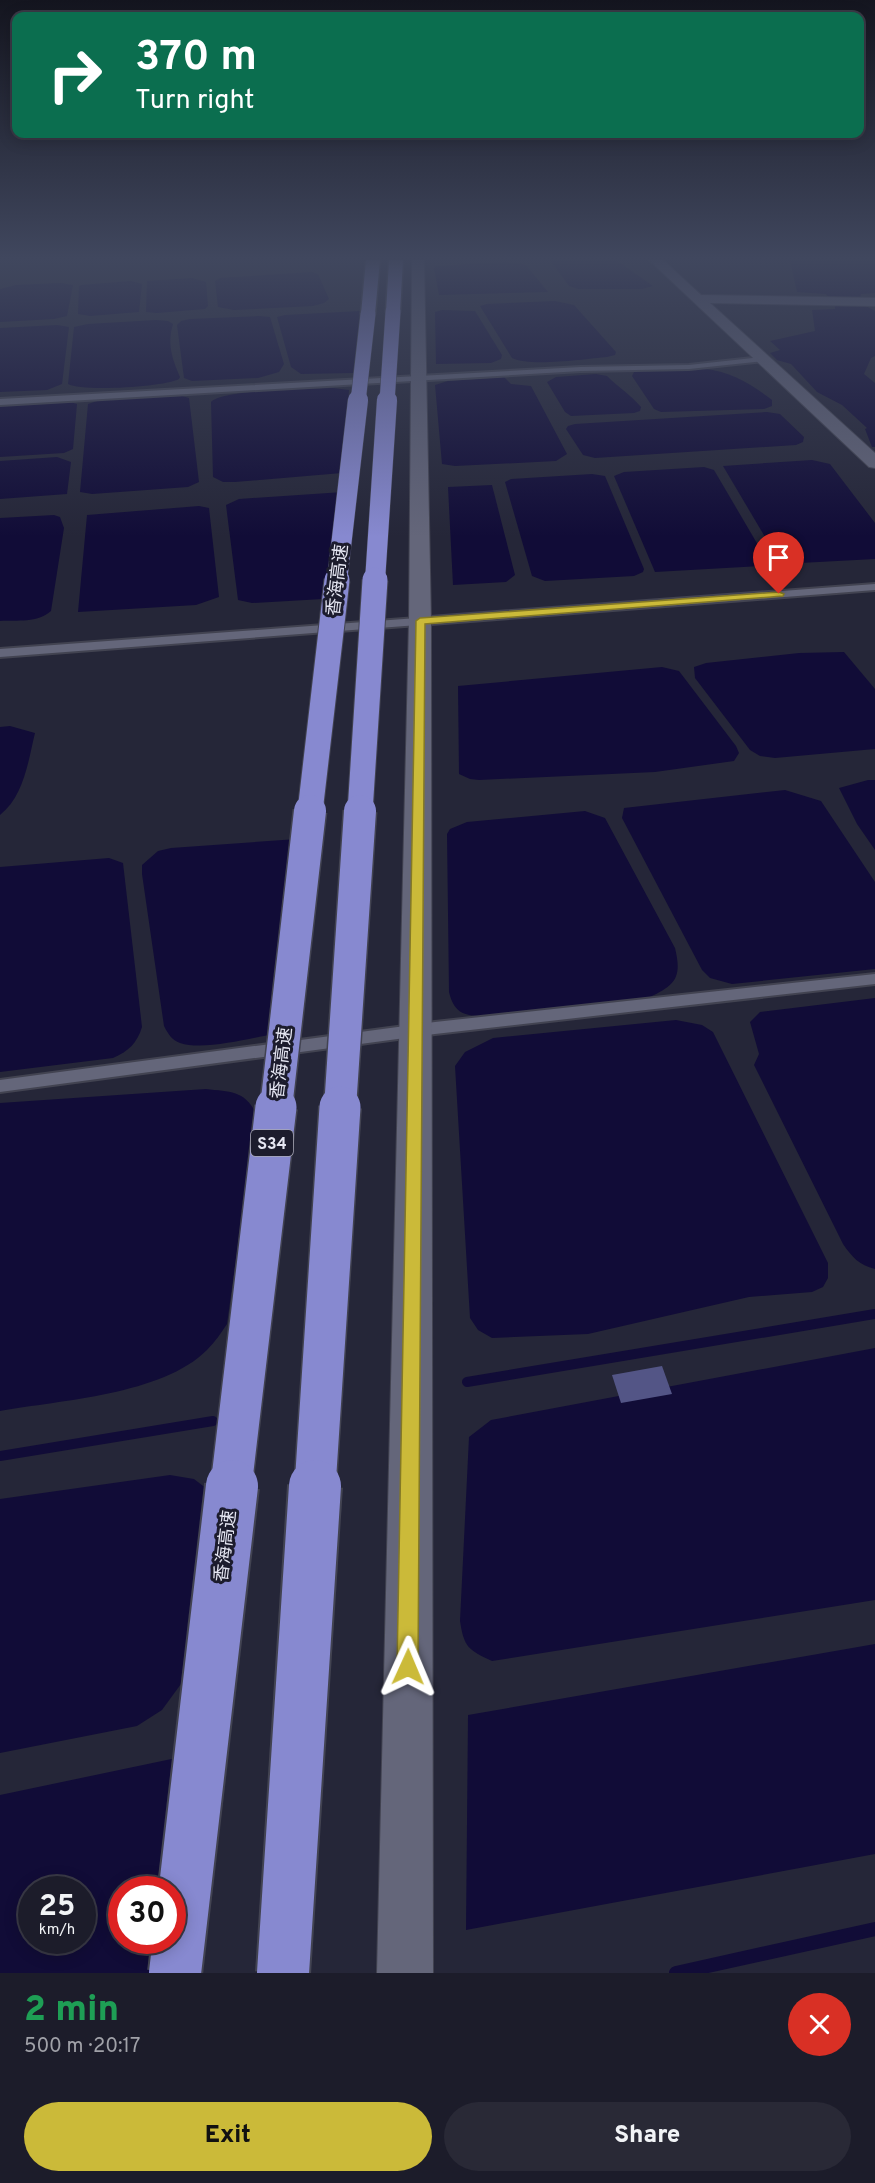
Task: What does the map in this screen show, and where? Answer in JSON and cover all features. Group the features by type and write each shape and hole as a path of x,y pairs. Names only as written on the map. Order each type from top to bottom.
{"highway":[{"name":"香海高速","path":"175,1973 362,352"},
{"name":"香海高速","path":"283,1973 390,352"}],"street":[{"path":"405,1973 420,621 419,352"},
{"path":"755,352 875,463"}],"lane":[{"path":"0,402 647,366 689,367 762,359"},
{"path":"0,653 875,587"},
{"path":"0,1086 414,1031 875,979"}],"shaded area":[{"path":"0,352 66,352 62,384 47,390 0,392"},
{"path":"71,352 172,352 180,377 171,382 123,388 89,388 68,384"},
{"path":"181,352 280,352 284,364 279,372 258,378 192,381 184,378"},
{"path":"287,352 355,352 353,373 301,374 291,367"},
{"path":"436,352 500,352 502,355 501,359 491,363 436,364"},
{"path":"508,352 616,352 615,355 607,357 544,362 520,361 512,358"},
{"path":"875,352 864,374 875,383 875,447 872,447 865,429 867,428 842,405 817,392 791,364 777,360 770,353"},
{"path":"704,369 723,372 748,384 772,400 772,406 764,409 661,412 654,409 632,376 634,372 643,370"},
{"path":"596,374 607,376 637,402 641,407 640,411 571,416 565,412 547,382 556,377"},
{"path":"504,377 511,384 531,386 567,454 556,461 455,466 442,464 435,385 448,381"},
{"path":"333,388 349,390 342,473 235,482 223,482 213,477 211,402 232,394 249,392"},
{"path":"182,396 189,398 199,482 188,487 92,494 80,492 88,404 103,399"},
{"path":"70,402 77,404 73,449 64,453 0,457 0,406"},
{"path":"767,412 780,414 804,437 803,442 796,445 595,458 583,455 566,429 575,424"},
{"path":"57,457 71,462 67,494 0,499 0,461"},
{"path":"812,460 830,464 875,523 875,559 781,564 723,466"},
{"path":"704,467 714,470 768,562 761,566 655,572 614,476 624,472"},
{"path":"592,474 605,476 644,569 643,572 634,576 545,581 532,576 505,482 511,479"},
{"path":"492,485 515,575 506,582 453,585 448,487"},
{"path":"343,492 323,599 252,603 238,600 226,505 239,499"},
{"path":"199,506 209,508 219,597 196,605 78,612 87,515"},
{"path":"54,515 60,517 64,528 51,611 34,619 0,621 0,518"},
{"path":"844,652 875,689 875,749 775,758 760,756 750,750 695,678 694,667 706,663 799,653"},
{"path":"662,667 679,671 736,746 739,753 734,761 655,772 479,780 459,774 458,686"},
{"path":"10,726 35,733 20,788 15,798 0,815 0,727"},
{"path":"875,780 875,850 857,824 839,788"},
{"path":"785,790 821,801 875,882 875,969 732,984 710,978 702,970 622,818 624,808"},
{"path":"585,811 605,818 675,948 678,966 675,979 666,988 650,997 494,1016 471,1015 460,1011 455,1007 449,992 447,834 450,829 467,822"},
{"path":"297,839 275,1034 214,1045 201,1046 177,1042 164,1026 142,865 158,851 171,848"},
{"path":"109,858 123,863 142,1027 138,1038 128,1049 113,1058 0,1072 0,867"},
{"path":"875,998 875,1269 856,1260 843,1244 754,1065 759,1054 750,1022 760,1012"},
{"path":"676,1020 702,1025 713,1032 828,1263 828,1278 823,1287 812,1292 749,1297 588,1334 492,1338 478,1330 470,1318 455,1066 465,1052 493,1038"},
{"path":"206,1089 241,1096 256,1113 227,1324 207,1350 188,1365 164,1377 110,1393 0,1411 0,1103"},
{"path":"875,1348 875,1600 492,1661 468,1647 463,1637 460,1621 469,1437 491,1420"},
{"path":"170,1475 194,1479 215,1495 189,1673 162,1710 137,1726 0,1753 0,1499"},
{"path":"875,1644 875,1854 466,1930 468,1715"},
{"path":"181,1757 166,1876 108,1876 108,1954 156,1954 154,1973 0,1973 0,1795"}],"building":[{"path":"662,1366 672,1394 621,1403 612,1375"}],"waterway":[{"path":"467,1382 875,1314"},
{"path":"0,1456 213,1421"},
{"path":"676,1973 875,1929"}],"route":[{"path":"408,1667 420,621 779,594"}]}
